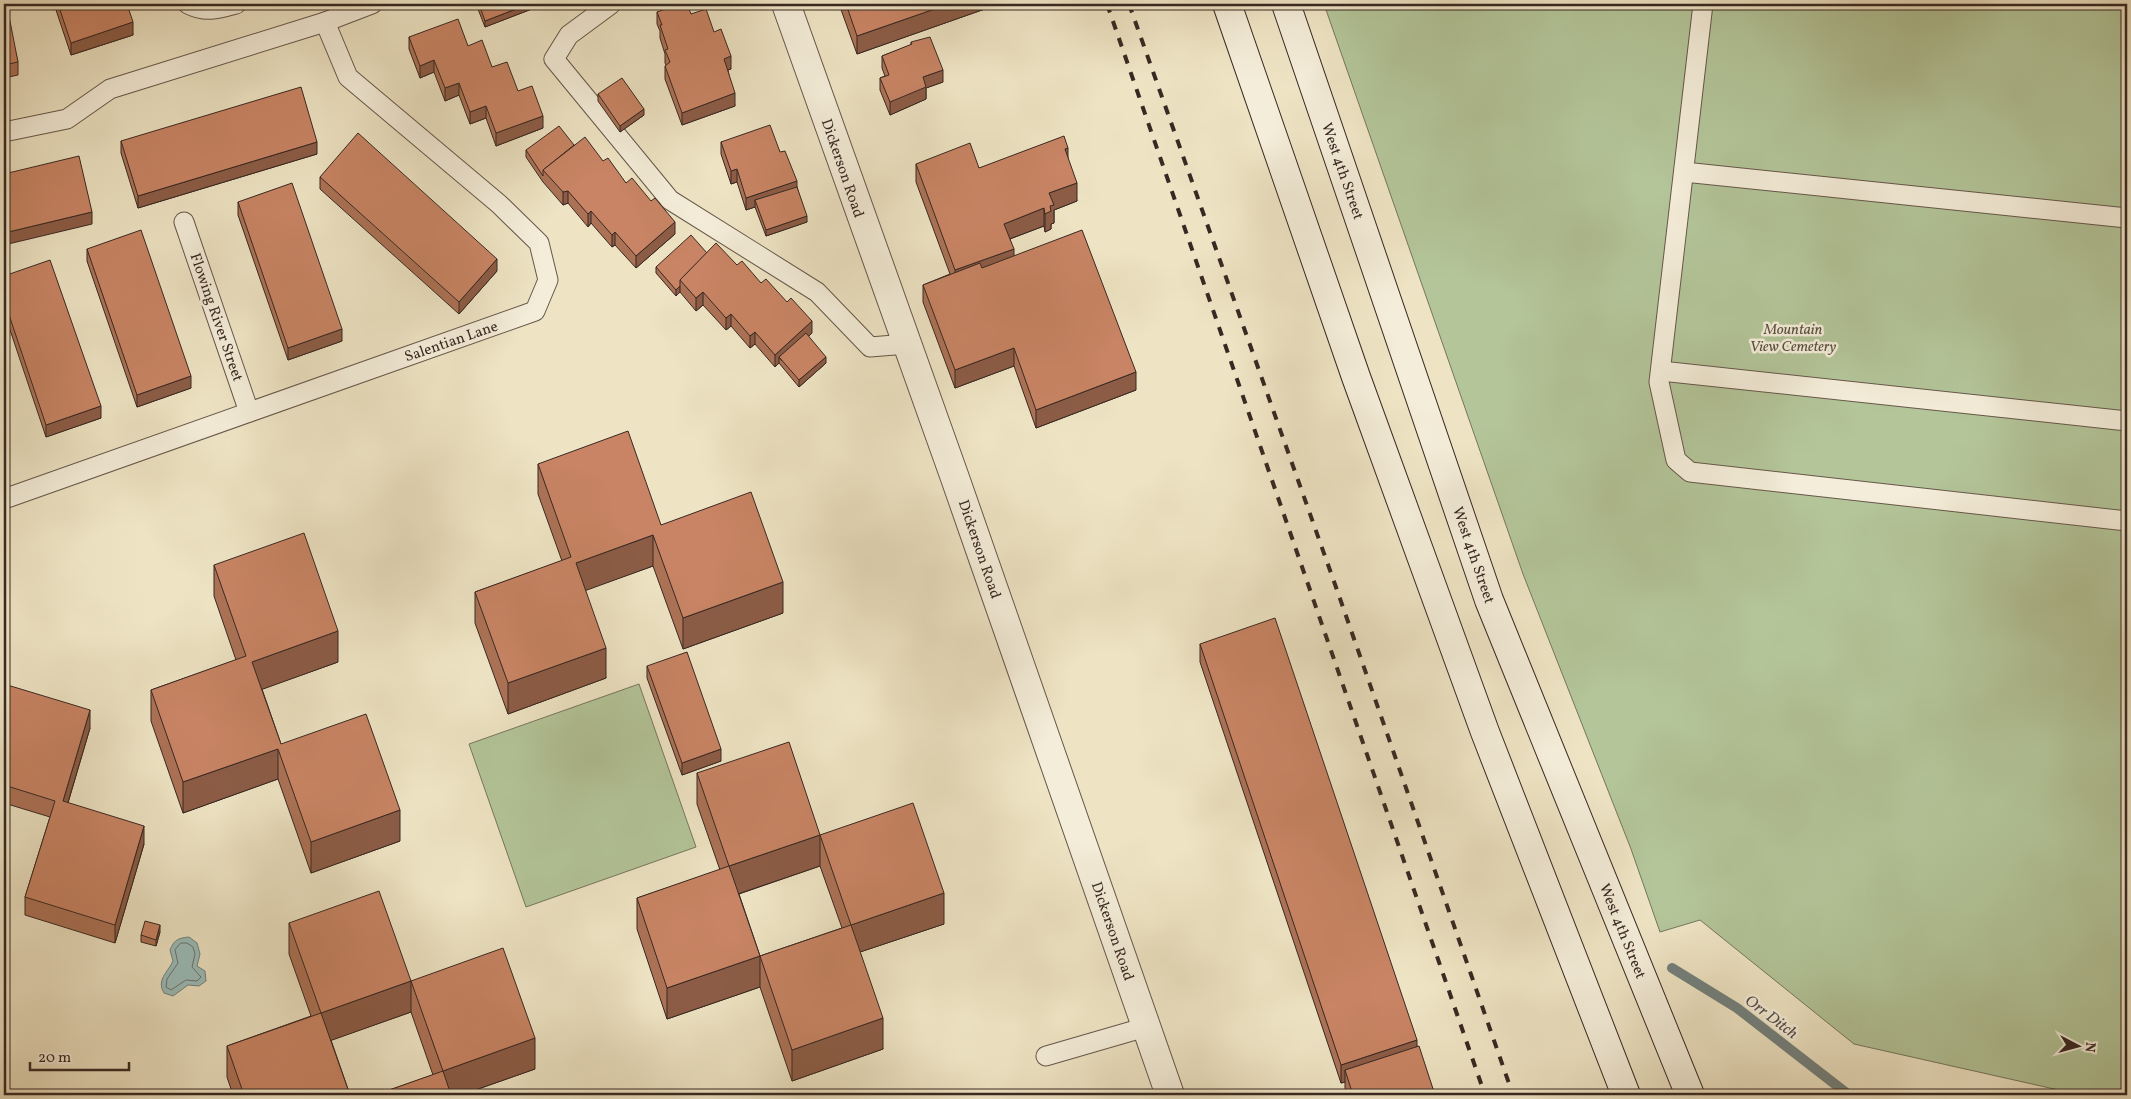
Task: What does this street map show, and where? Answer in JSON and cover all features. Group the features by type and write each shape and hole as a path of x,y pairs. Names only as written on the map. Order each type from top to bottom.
{"main road":[{"name":"Dickerson Road","path":"786,4 1170,1095"},
{"path":"1227,4 1356,378 1478,714 1626,1095"},
{"name":"West 4th Street","path":"1286,4 1489,600 1690,1095"}],"lane":[{"path":"188,4 203,10 216,10 236,4"},
{"path":"4,132 67,118 110,89 325,22 372,4"},
{"path":"611,4 568,35 554,59 670,200 817,292 870,347 907,344"},
{"path":"1703,4 1660,382 1676,460 1690,472 2127,521"},
{"name":"Salentian Lane","path":"5,495 249,412 535,311 548,280 539,243 499,204 348,77 325,22"},
{"path":"1684,172 2127,218"},
{"name":"Flowing River Street","path":"184,222 249,412"},
{"path":"1661,371 2127,421"},
{"path":"1046,1056 1146,1027"}],"green space":[{"name":"Mountain View Cemetery","path":"1324,4 2127,4 2127,1095 2081,1095 1854,1044 1700,920 1660,932 1631,849 1523,574"},
{"path":"639,684 696,847 526,907 469,744"}],"water":[{"path":"189,937 197,943 200,954 197,966 205,971 206,981 199,986 188,985 173,996 164,993 161,984 162,980 173,961 170,950 177,940"}],"building":[{"path":"58,4 127,4 133,22 71,43"},
{"path":"479,4 529,4 485,21"},
{"path":"679,4 687,4 691,14 706,9 714,32 721,29 731,56 724,59 735,93 682,113 665,66 670,62 665,50 668,49 657,12"},
{"path":"846,4 949,4 857,36"},
{"path":"7,6 18,62 4,65 4,7"},
{"path":"458,19 468,46 482,40 492,67 507,62 518,91 532,86 543,116 496,133 486,106 470,112 459,83 445,88 434,60 420,66 409,37"},
{"path":"930,37 943,70 923,77 926,87 890,102 880,78 889,75 882,56 912,44 911,42"},
{"path":"622,78 644,109 620,126 598,94"},
{"path":"301,87 317,142 138,196 121,141"},
{"path":"770,125 780,152 785,151 797,181 746,198 737,169 731,171 721,142"},
{"path":"559,126 574,145 543,170 543,176 526,150"},
{"path":"358,133 497,259 459,302 320,177"},
{"path":"1064,136 1068,148 1065,149 1077,183 1049,193 1054,205 1050,206 1051,211 1045,214 1044,208 1004,224 1014,249 955,270 916,164 970,143 979,168"},
{"path":"585,137 603,161 608,158 626,183 632,178 651,201 655,198 675,222 636,256 615,232 612,235 591,211 588,214 568,191 563,192 543,170"},
{"path":"79,156 92,212 4,233 4,174"},
{"path":"292,183 342,329 288,348 238,202"},
{"path":"797,187 807,216 766,230 755,200"},
{"path":"141,230 191,376 137,395 87,249"},
{"path":"1082,230 1136,372 1036,410 1014,348 955,370 923,285 980,263 982,268"},
{"path":"691,235 707,253 680,280 680,286 676,290 656,267"},
{"path":"716,243 737,265 742,261 761,283 766,279 787,302 791,298 812,321 775,355 755,332 750,336 731,314 726,318 703,292 696,298 680,280"},
{"path":"50,260 101,406 46,425 4,300 4,276"},
{"path":"806,333 826,357 799,380 779,357"},
{"path":"628,431 661,525 751,492 783,582 683,618 653,535 576,563 606,648 508,683 475,592 571,557 538,464"},
{"path":"304,533 338,631 252,662 281,744 366,714 400,810 311,842 278,749 183,782 151,690 246,656 214,565"},
{"path":"1275,618 1417,1040 1341,1065 1200,644"},
{"path":"687,652 721,749 682,763 647,666"},
{"path":"4,684 90,710 63,801 144,826 115,925 25,897 55,801 4,785"},
{"path":"789,742 820,835 729,866 697,773"},
{"path":"913,803 944,893 851,925 820,835"},
{"path":"729,866 760,956 667,988 637,898"},
{"path":"379,891 411,981 321,1013 289,923"},
{"path":"145,921 160,925 156,940 141,935"},
{"path":"851,925 883,1018 792,1050 760,956"},
{"path":"503,948 535,1038 443,1071 411,981"},
{"path":"321,1013 350,1095 244,1095 227,1046"},
{"path":"1419,1046 1435,1095 1353,1095 1345,1070"},
{"path":"443,1071 451,1095 375,1095"}],"waterway":[{"name":"Orr Ditch","path":"1672,968 1737,1008 1849,1095"}],"railway":[{"path":"1107,4 1485,1095"},
{"path":"1129,4 1337,590 1513,1095"}]}
